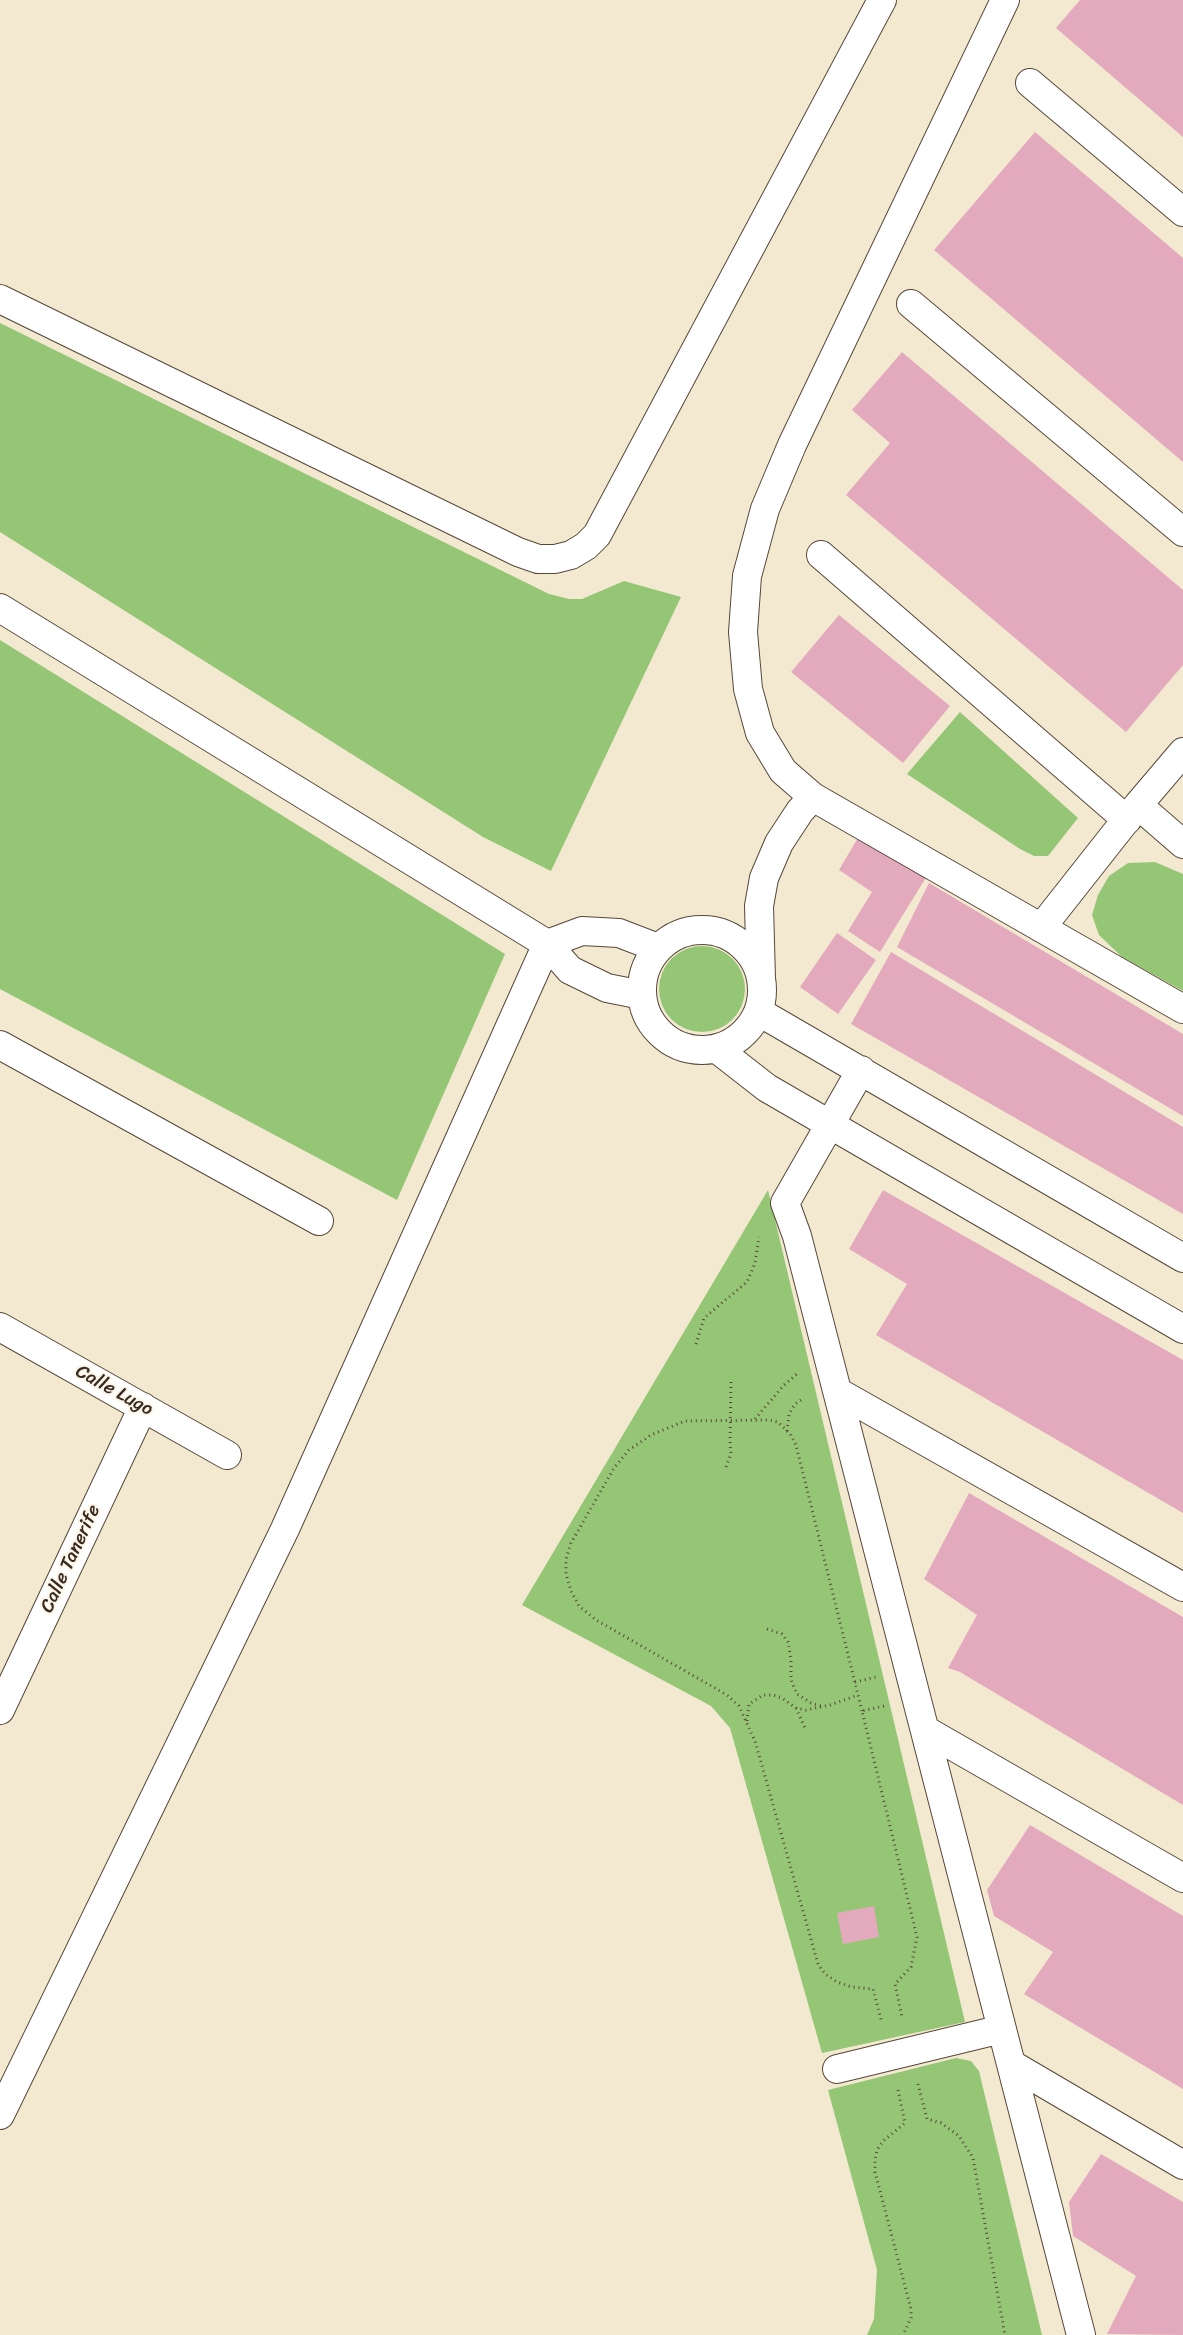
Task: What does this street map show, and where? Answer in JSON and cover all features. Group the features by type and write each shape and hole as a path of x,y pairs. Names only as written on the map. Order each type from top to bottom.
{"street":[{"path":"0,298 518,552 538,559 555,559 572,555 586,546 597,535 882,0"},
{"path":"1005,0 792,445 765,509 748,576 743,632 748,689 760,733 782,771 813,798 1183,1009"},
{"path":"1030,83 1183,212"},
{"path":"910,304 1183,532"},
{"path":"821,555 1133,812 1183,844"},
{"path":"0,608 548,944 570,970 606,988 642,995"},
{"path":"1041,928 1183,752"},
{"path":"761,979 758,906 764,878 780,844 800,811 813,798"},
{"path":"701,929 725,933 744,946 758,966 761,979 764,989 759,1012 749,1029 735,1042 717,1049 696,1051 676,1045 659,1032 646,1015 642,995 642,978 648,962 658,948 677,934 701,929"},
{"path":"0,2114 285,1529 548,944 582,932 619,933 658,948"},
{"path":"759,1012 1183,1258"},
{"path":"0,1045 319,1221"},
{"path":"717,1049 766,1088 1183,1329"},
{"path":"861,1070 785,1203 797,1236 830,1361 1081,2335"},
{"name":"Calle Lugo","path":"0,1327 228,1454"},
{"path":"838,1392 1183,1587"},
{"name":"Calle Tanerife","path":"0,1710 143,1407"},
{"path":"925,1730 1183,1878"},
{"path":"837,2069 1002,2029"},
{"path":"1011,2064 1183,2164"}],"path":[{"path":"755,1420 784,1385 804,1368 830,1361"},
{"path":"726,1468 732,1454 730,1446 731,1380"},
{"path":"903,2335 911,2318 911,2309 875,2172 877,2150 883,2141 905,2123 900,2054 895,1984 910,1967 917,1938 796,1446 790,1434 778,1422 755,1420 685,1421 651,1435 629,1450 614,1468 572,1543 566,1559 566,1574 571,1591 580,1606 596,1620 727,1695 739,1706 748,1721 818,1964 825,1974 837,1982 852,1987 873,1989 900,2054 927,2119 941,2123 959,2136 973,2158 1005,2335"},
{"path":"767,1629 782,1634 788,1642 791,1660 790,1680 797,1694 812,1703 823,1706"},
{"path":"748,1721 749,1704 763,1695 773,1695 782,1698 796,1708 806,1710 858,1695"},
{"path":"862,1711 917,1698"},
{"path":"796,1708 805,1728"}],"green space":[{"path":"0,323 549,594 569,599 582,599 624,581 681,597 551,871 483,837 0,532"},
{"path":"0,640 505,954 397,1200 0,989"},
{"path":"960,712 1078,818 1048,856 1034,856 1020,849 907,774"},
{"path":"1155,862 1183,874 1183,991 1122,957 1099,935 1092,915 1098,895 1109,876 1128,863"},
{"path":"694,946 710,946 719,949 733,958 742,972 745,989 742,1006 733,1020 719,1029 710,1032 694,1032 678,1025 666,1013 659,997 659,981 666,965 678,953"},
{"path":"768,1190 965,2022 822,2053 730,1728 711,1706 522,1605"},
{"path":"956,2058 971,2061 979,2071 1042,2335 867,2335 874,2319 877,2270 828,2090"}],"building":[{"path":"1080,0 1183,0 1183,137 1056,28"},
{"path":"1035,132 1183,258 1183,462 934,250"},
{"path":"902,352 1183,590 1183,665 1126,732 846,495 890,443 852,410"},
{"path":"839,615 950,706 903,763 791,672"},
{"path":"859,836 927,876 880,952 848,931 872,892 839,870"},
{"path":"929,883 1183,1034 1183,1116 897,947"},
{"path":"837,933 876,960 838,1014 800,987"},
{"path":"891,952 1183,1127 1183,1214 851,1024"},
{"path":"883,1190 1183,1360 1183,1513 876,1335 907,1284 849,1249"},
{"path":"969,1493 1183,1617 1183,1805 960,1672 948,1668 977,1615 924,1579"},
{"path":"1030,1825 1183,1916 1183,2089 1024,1994 1053,1952 994,1916 987,1890"},
{"path":"874,1906 879,1937 843,1944 837,1913"},
{"path":"1101,2154 1183,2202 1183,2335 1107,2334 1136,2276 1073,2236 1069,2202"}]}
